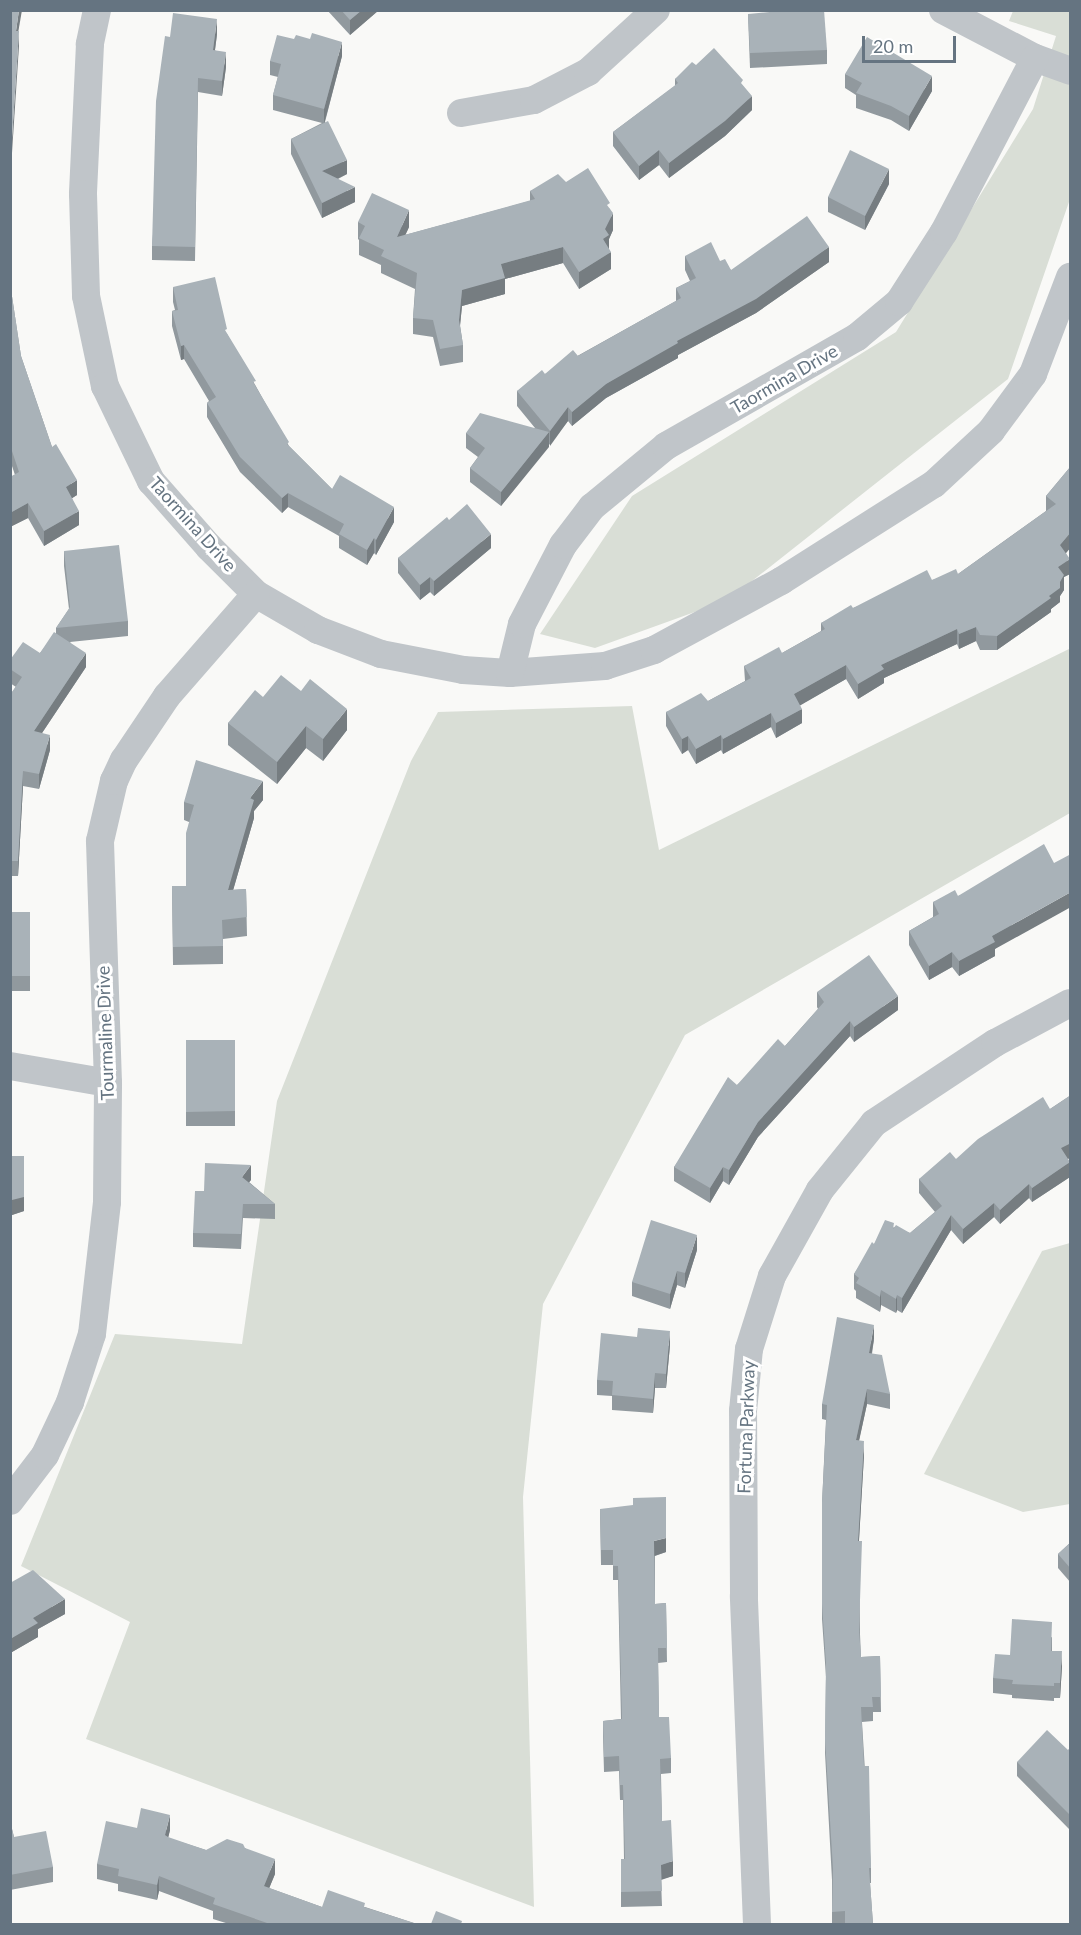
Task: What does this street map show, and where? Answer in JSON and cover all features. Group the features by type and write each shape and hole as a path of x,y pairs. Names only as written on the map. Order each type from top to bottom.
{"street":[{"name":"Taormina Drive","path":"98,10 90,44 83,194 86,296 105,386 151,481 210,548 256,594 318,630 381,654 463,670 510,673 605,666 654,650 781,581 934,484 991,431 1033,374 1071,277"},
{"path":"462,113 534,100 588,72 656,10"},
{"path":"943,10 1035,58 1071,71"},
{"name":"Taormina Drive","path":"510,673 522,624 563,545 592,507 666,446 857,337 899,302 944,232 1035,58"},
{"name":"Tourmaline Drive","path":"10,1501 45,1455 70,1402 92,1334 107,1202 108,1083 100,841 114,782 124,760 167,696 256,594"},
{"name":"Fortuna Parkway","path":"757,1924 744,1596 743,1411 749,1349 772,1276 819,1190 874,1123 996,1043 1071,1003"},
{"path":"10,1066 108,1083"}],"shaded area":[{"path":"1013,11 1070,11 1070,199 1008,379 728,600 595,648 540,634 632,496 896,332 1033,109 1056,36 1009,21"},
{"path":"1069,649 1070,813 685,1035 543,1304 523,1497 534,1907 86,1739 130,1622 21,1566 115,1334 242,1344 277,1101 411,761 438,712 632,706 659,850"},
{"path":"1070,1243 1070,1504 1023,1512 924,1474 1042,1251"}],"building":[{"path":"10,10 19,10 16,31 19,31 10,168"},
{"path":"341,10 362,10 350,20"},
{"path":"824,10 827,50 750,53 748,14"},
{"path":"173,13 217,19 213,50 226,52 222,81 198,78 195,247 152,246 156,101 165,36 170,37"},
{"path":"312,33 342,42 324,109 273,95 281,64 270,61 277,35 294,39 296,35 310,39"},
{"path":"867,37 932,76 909,116 891,106 856,93 862,83 845,74"},
{"path":"714,48 743,80 741,83 752,96 725,121 669,163 659,150 639,166 613,132 678,83 675,79 692,62 696,65"},
{"path":"328,121 347,160 322,171 355,187 322,203 291,139"},
{"path":"850,150 889,169 865,216 828,197"},
{"path":"588,168 610,203 607,205 613,213 605,229 609,235 603,239 611,252 579,272 563,247 501,264 505,278 462,290 459,320 463,345 440,349 433,320 413,318 417,273 381,256 384,250 359,238 365,226 358,222 372,193 409,210 397,237 535,199 530,191 558,174 566,182"},
{"path":"10,197 12,197 12,255 10,255"},
{"path":"807,216 829,247 756,299 677,341 678,343 606,384 572,412 568,407 550,431 517,391 542,370 545,374 573,350 578,356 681,298 676,288 696,278 685,256 711,242 720,261 725,259 731,270"},
{"path":"215,277 227,329 225,330 256,381 253,382 289,442 287,444 332,489 340,475 394,507 376,540 374,538 367,550 339,534 344,524 288,493 282,498 240,457 207,403 216,397 184,345 181,346 172,311 178,310 173,287"},
{"path":"10,283 21,356 52,447 56,444 77,480 66,487 79,511 44,531 28,503 10,513 10,477 19,472 10,445"},
{"path":"480,413 549,432 501,492 470,468 485,448 466,433"},
{"path":"1071,466 1071,532 1060,545 1070,559 1058,567 1064,575 1060,588 1049,596 1051,598 997,636 980,635 976,627 959,634 957,629 881,665 884,669 858,684 846,665 794,694 802,709 776,723 771,713 723,739 721,735 696,749 688,736 682,739 666,712 701,693 708,701 751,678 744,666 779,647 782,653 825,629 821,623 851,605 853,608 927,570 932,580 956,569 958,574 1056,504 1046,496"},
{"path":"467,504 491,534 434,581 430,577 420,585 398,558 447,517 449,520"},
{"path":"119,545 128,621 56,628 70,607 64,551"},
{"path":"54,632 86,653 34,731 50,735 39,774 23,771 18,861 10,861 10,695 22,677 10,669 10,660 23,642 40,653"},
{"path":"281,675 301,691 310,679 347,709 323,739 306,726 277,762 228,723 255,690 263,697"},
{"path":"196,760 263,781 250,798 254,800 228,890 246,889 247,917 222,920 223,946 173,947 172,886 186,886 186,833 194,805 184,802"},
{"path":"1044,844 1054,863 1071,854 1071,892 992,936 995,942 959,961 952,952 929,966 909,931 939,914 933,902 955,890 958,896"},
{"path":"10,912 30,912 30,976 10,976"},
{"path":"869,955 898,996 854,1027 850,1021 758,1122 729,1170 723,1167 710,1188 674,1167 728,1077 737,1085 778,1039 785,1046 824,1002 817,992"},
{"path":"186,1040 235,1040 235,1111 186,1112"},
{"path":"1071,1095 1071,1143 1061,1148 1070,1162 1032,1188 1029,1184 1000,1210 994,1203 963,1229 951,1215 902,1298 897,1295 896,1299 881,1290 880,1297 856,1283 859,1278 854,1274 872,1242 874,1244 885,1220 894,1223 893,1229 896,1225 910,1233 942,1206 919,1179 950,1152 956,1159 978,1139 1043,1097 1050,1109"},
{"path":"10,1156 24,1156 24,1197 12,1200 12,1226 10,1226"},
{"path":"205,1163 251,1165 242,1177 275,1204 243,1204 241,1234 193,1233 195,1191 204,1191"},
{"path":"651,1220 697,1235 685,1273 677,1271 670,1294 632,1282"},
{"path":"837,1317 874,1325 869,1353 882,1355 890,1394 867,1389 856,1440 864,1441 858,1541 862,1541 859,1630 861,1657 880,1656 881,1697 872,1697 873,1707 861,1707 864,1766 869,1766 871,1868 869,1868 873,1924 845,1924 845,1911 832,1912 833,1869 825,1739 826,1664 822,1604 822,1503 827,1405 822,1404"},
{"path":"638,1328 670,1331 666,1374 655,1373 653,1399 612,1395 613,1381 597,1380 601,1333 637,1337"},
{"path":"666,1497 666,1538 654,1541 655,1604 666,1603 667,1648 658,1648 659,1717 669,1717 671,1758 660,1759 662,1821 671,1820 673,1861 661,1865 662,1891 621,1892 621,1859 625,1859 623,1785 620,1785 619,1756 604,1757 603,1721 622,1719 618,1566 613,1566 613,1550 601,1550 600,1509 633,1505 633,1498"},
{"path":"1071,1542 1071,1569 1058,1554"},
{"path":"33,1570 65,1599 33,1618 38,1623 12,1638 10,1637 10,1583"},
{"path":"1012,1619 1052,1622 1051,1651 1062,1651 1060,1683 1054,1683 1054,1686 1012,1684 1013,1680 993,1678 995,1654 1010,1655"},
{"path":"1047,1730 1068,1750 1071,1748 1071,1813 1069,1814 1017,1762"},
{"path":"141,1808 170,1815 165,1835 168,1837 206,1850 227,1839 275,1859 264,1886 322,1907 328,1890 365,1903 364,1907 417,1924 270,1924 213,1904 215,1898 159,1876 157,1885 118,1876 119,1869 97,1864 106,1821 137,1828"},
{"path":"10,1821 14,1837 46,1831 53,1867 10,1875"},
{"path":"436,1911 462,1921 461,1924 431,1924"}]}
